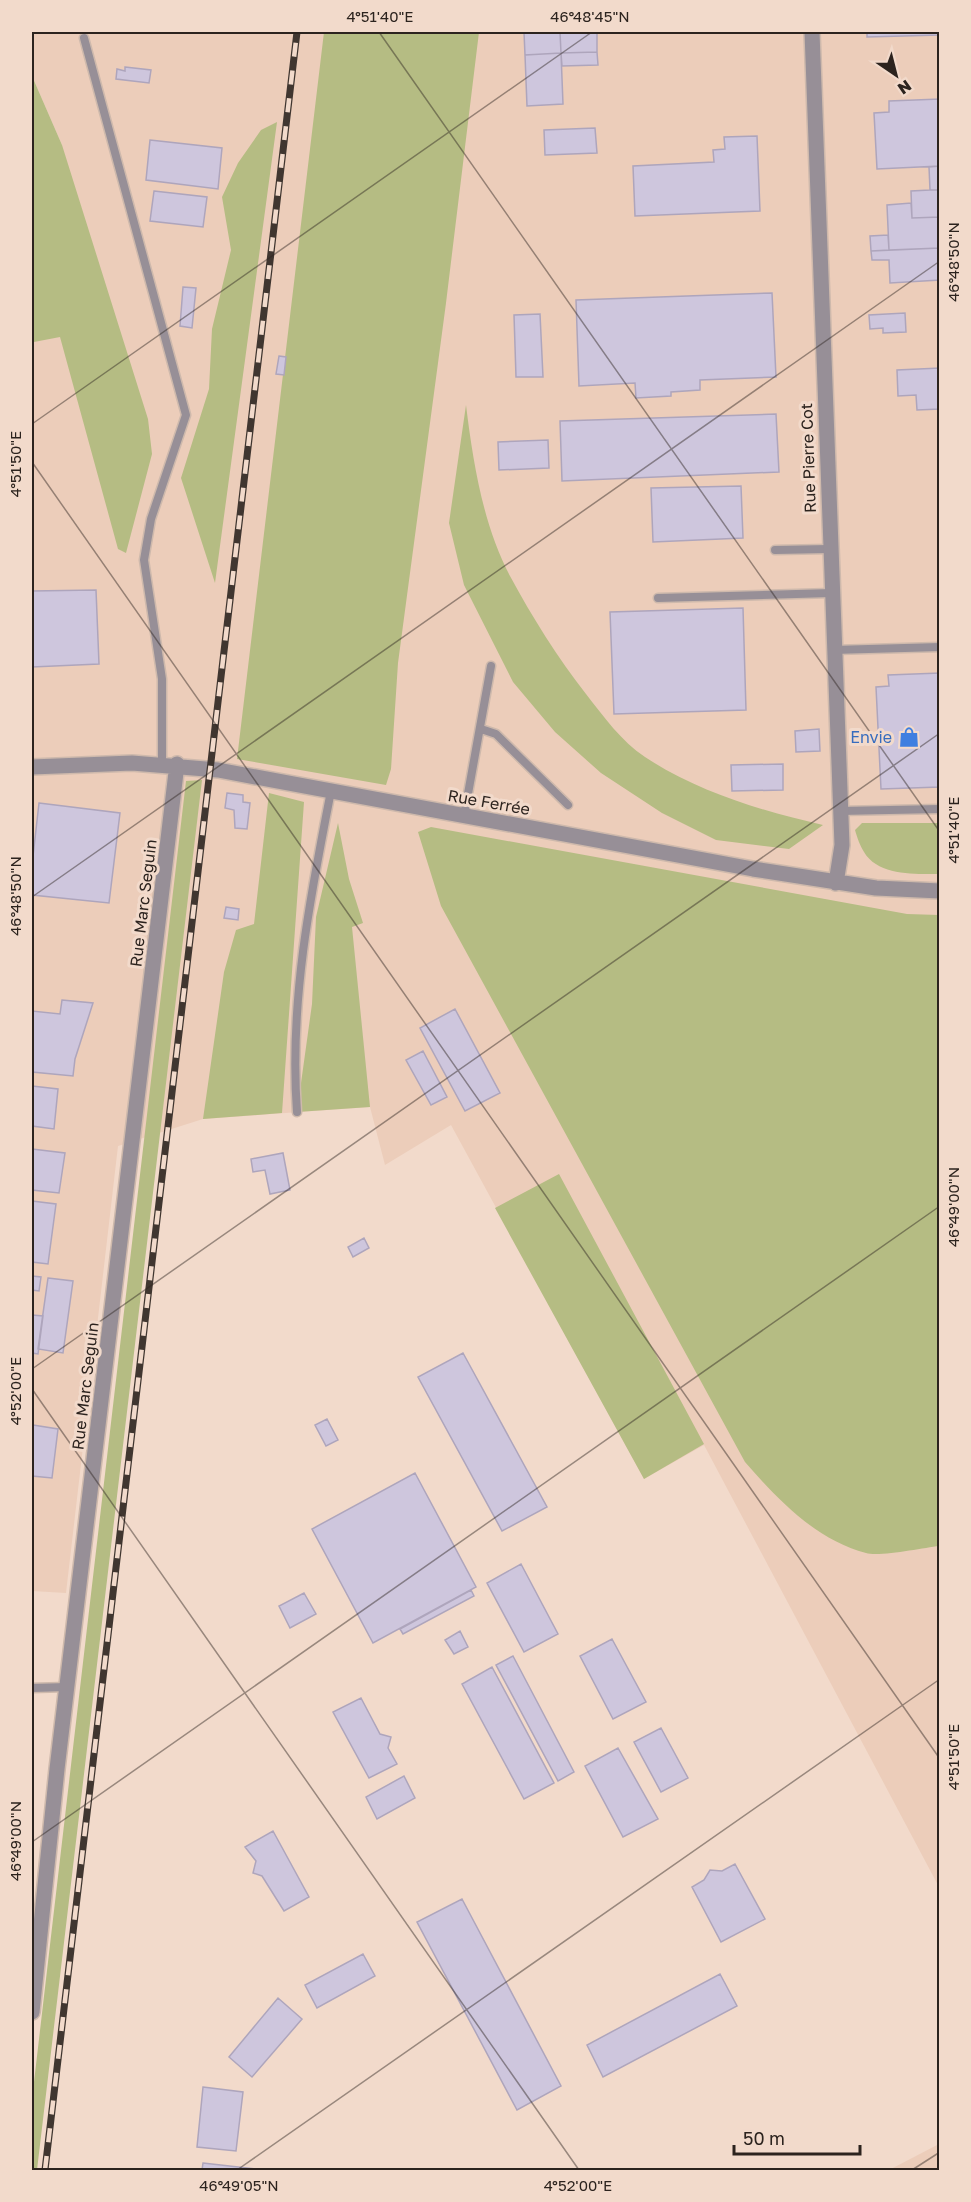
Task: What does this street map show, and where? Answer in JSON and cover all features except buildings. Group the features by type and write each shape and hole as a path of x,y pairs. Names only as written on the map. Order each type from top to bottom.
{"street":[{"name":"Rue Pierre Cot","path":"812,32 833,650 842,845 836,883"},
{"name":"Rue Ferrée","path":"32,767 170,764 836,883 907,891 939,891"},
{"name":"Rue Marc Seguin","path":"32,2004 170,764"}],"lane":[{"path":"84,38 186,415 151,519 144,560 162,679 170,764"},
{"path":"775,550 830,549"},
{"path":"658,598 831,593"},
{"path":"833,650 939,647"},
{"path":"464,816 491,666"},
{"path":"480,729 496,734 568,805"},
{"path":"297,1113 296,1031 306,913 331,791"},
{"path":"839,810 939,809"},
{"path":"32,1688 67,1687"}],"shaded area":[{"path":"32,32 939,32 939,1887 704,1445 644,1479 451,1125 385,1165 370,1107 203,1119 118,1146 66,1593 32,1591 32,336 62,145 32,76"},
{"path":"939,2144 939,2170 889,2170"}],"green space":[{"path":"324,32 479,32 398,663 391,769 386,785 237,759"},
{"path":"32,76 62,145 148,419 152,454 126,553 118,549 60,337 34,342 32,347"},
{"path":"277,122 215,583 181,478 209,389 212,329 231,250 222,197 238,163 261,130"},
{"path":"466,405 472,449 486,515 510,576 546,637 613,728 645,757 687,780 754,807 823,825 789,849 716,840 662,813 601,773 555,732 513,682 464,585 449,523"},
{"path":"202,780 37,2170 32,2170 32,2099 186,781"},
{"path":"269,793 304,802 282,1113 203,1119 224,972 236,930 254,924"},
{"path":"338,823 349,879 363,923 352,927 370,1107 297,1112 312,1004 316,917"},
{"path":"862,823 939,823 939,874 898,872 878,866 870,860 859,841 855,830"},
{"path":"431,827 907,914 939,915 939,1546 881,1554 866,1553 848,1547 814,1528 784,1504 745,1462 441,906 418,832"},
{"path":"559,1174 704,1444 644,1479 495,1208"}],"railway":[{"path":"45,2170 297,32"}],"place":[{"name":"Envie","path":"909,737"}]}
